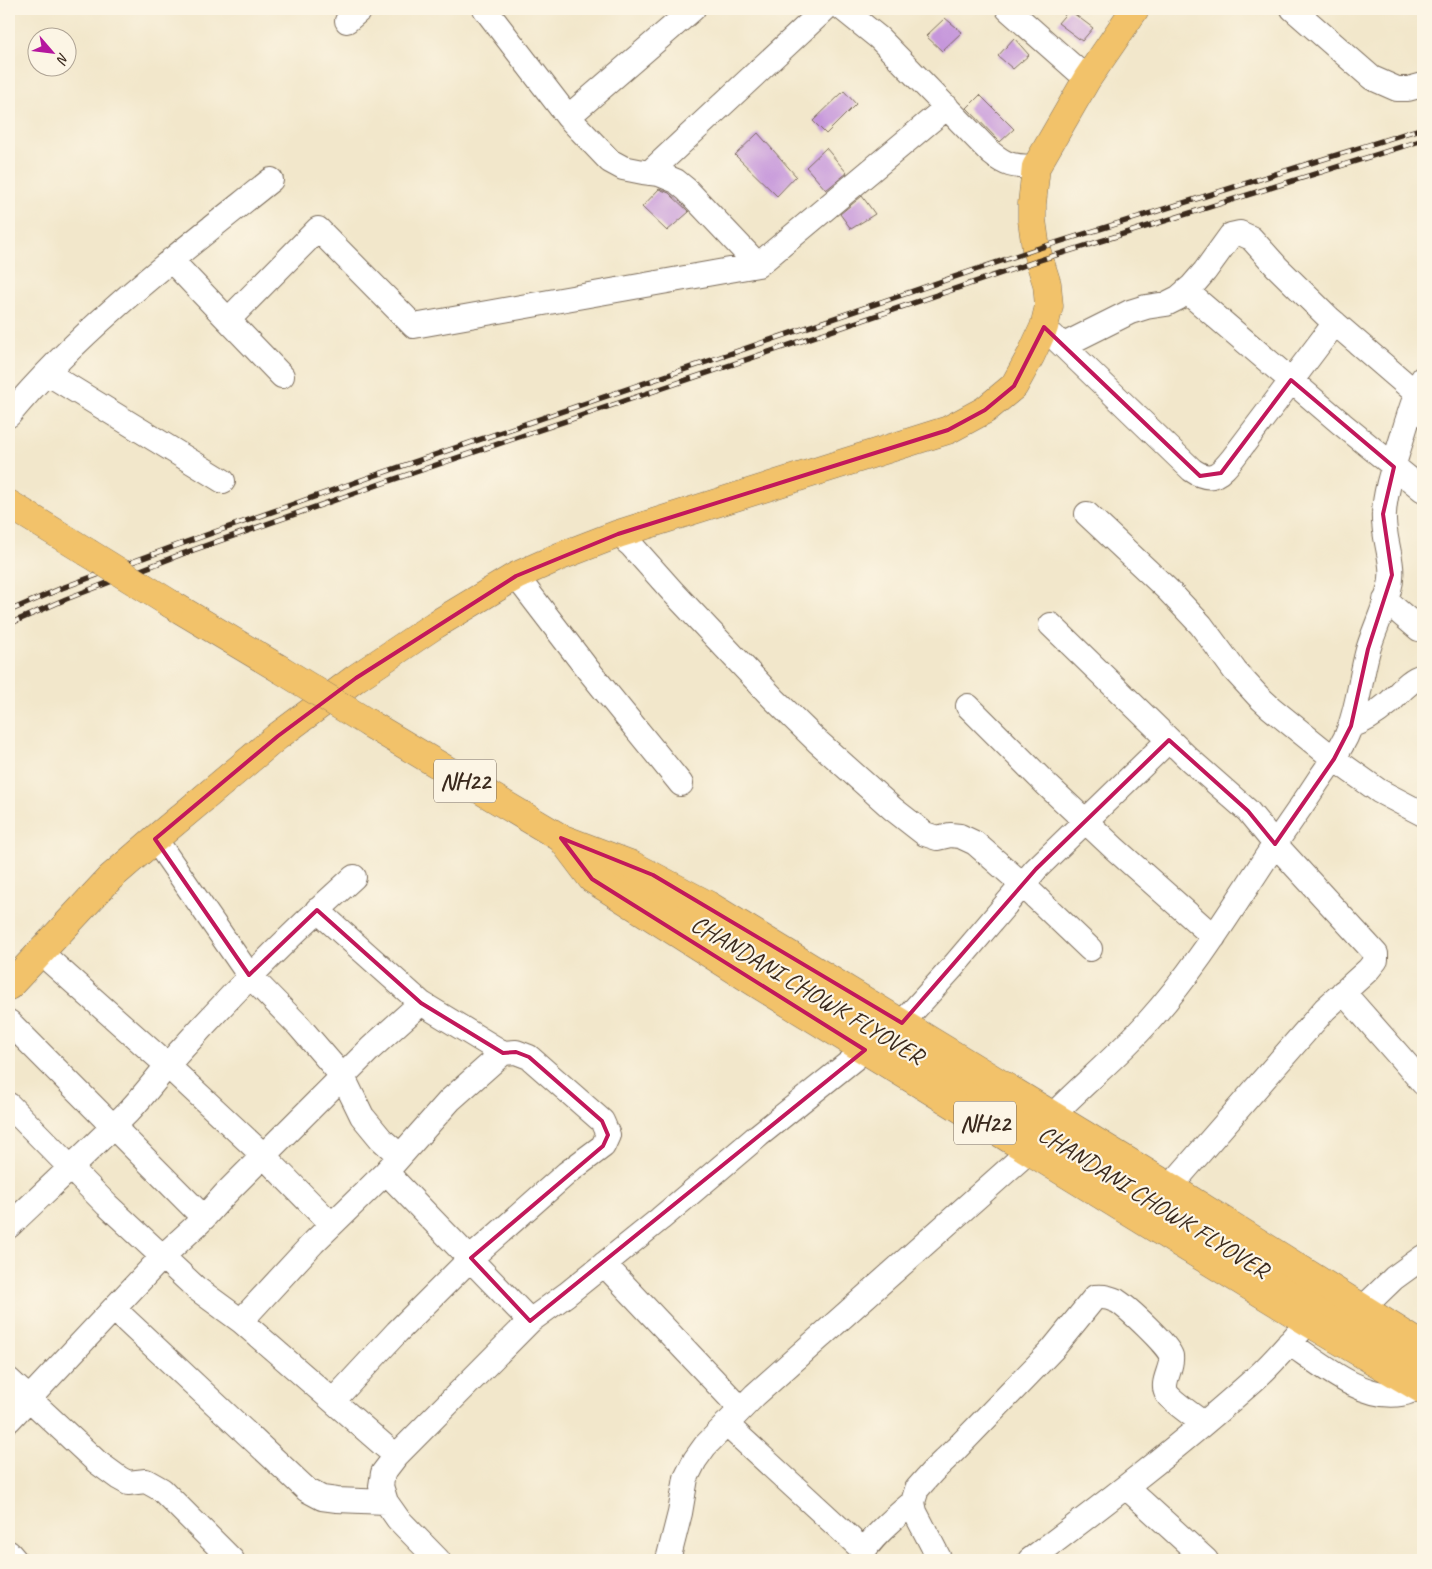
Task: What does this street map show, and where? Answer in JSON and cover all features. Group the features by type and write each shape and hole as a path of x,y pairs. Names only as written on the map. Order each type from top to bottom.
{"main road":[{"path":"9,986 110,878 278,736 356,678 435,625 516,576 618,534 948,430 985,410 1014,386 1044,327 1049,306 1047,284 1036,249 1032,220 1036,167 1087,79 1135,9"},
{"name":"NH22","path":"9,504 171,604 561,838 630,864 708,904 1170,1187 1423,1346"},
{"name":"NH22","path":"561,838 592,879 759,986 1308,1322 1422,1382"},
{"name":"CHANDANI CHOWK FLYOVER","path":"561,838 679,910 1422,1382"},
{"path":"1369,1312 1423,1331"}],"street":[{"path":"485,9 568,116 610,160 623,168 659,174 676,181 687,190 758,265"},
{"path":"568,116 693,9"},
{"path":"650,173 825,9"},
{"path":"843,9 879,38 1001,162 1014,166 1036,167"},
{"path":"1008,9 1087,79"},
{"path":"1293,9 1372,78 1397,89 1408,89 1423,85"},
{"path":"228,320 318,229 414,326 758,265 947,107"},
{"path":"9,415 47,373 100,322 171,260 271,180"},
{"path":"1053,1115 1149,1022 1187,975 1334,759 1351,726 1368,649 1389,590 1392,575 1391,559 1384,514 1394,467 1420,386 1335,324 1277,267 1251,238 1240,232 1231,235 1204,271 1178,298 1166,304 1130,312 1064,345"},
{"path":"171,260 282,376"},
{"path":"1186,291 1423,490"},
{"path":"1044,327 1169,448 1200,476 1210,477 1221,473 1335,324"},
{"path":"47,373 224,481"},
{"path":"1087,514 1168,590 1200,625 1235,671 1258,696 1334,759 1379,791 1423,814"},
{"path":"618,534 631,545 774,699 817,741 893,809 925,834 937,838 950,835 960,836 975,843 1022,884 1090,949"},
{"path":"516,576 585,666 681,784"},
{"path":"1385,600 1419,629 1423,630"},
{"path":"1051,625 1169,740 1248,810 1275,844 1376,954 1376,960 1368,970 1325,1009 1170,1187"},
{"path":"1351,726 1365,721 1389,703 1410,682 1423,676"},
{"path":"968,706 1086,822 1214,937"},
{"path":"902,1023 951,969 1036,869 1169,740"},
{"path":"155,839 250,976 298,1025 343,1077 362,1116 393,1164 471,1258 530,1321"},
{"path":"9,1226 93,1148 250,976 317,910 354,877"},
{"path":"317,910 421,1003 503,1053 516,1052 529,1057 602,1122 608,1134 603,1146 567,1173 471,1258 332,1401"},
{"path":"40,952 167,1065 264,1155 331,1224"},
{"path":"1343,992 1423,1083"},
{"path":"9,1420 163,1256 204,1218 371,1048 421,1003"},
{"path":"9,1022 204,1218"},
{"path":"438,1560 398,1519 386,1502 381,1486 383,1473 396,1456 530,1321 567,1294 660,1219 865,1050"},
{"path":"241,1320 331,1224 393,1164 450,1100 503,1053"},
{"path":"9,1105 107,1205 196,1288 241,1320 396,1456"},
{"path":"668,1560 680,1513 686,1478 705,1446 734,1416 1029,1151"},
{"path":"1369,1312 1394,1278 1423,1256"},
{"path":"604,1264 734,1416 862,1556 886,1526 912,1502 917,1489 933,1471 956,1450 1052,1350 1095,1297 1105,1296 1118,1302 1165,1346 1170,1356 1170,1369 1165,1383 1167,1394 1203,1423"},
{"path":"114,1309 307,1490 322,1498 386,1502"},
{"path":"1030,1560 1126,1487 1257,1377 1308,1322"},
{"path":"1289,1343 1342,1378 1368,1391 1382,1394 1400,1394 1422,1382"},
{"path":"9,1380 97,1462 119,1478 128,1482 146,1481 162,1490 232,1560"},
{"path":"1126,1487 1195,1557"},
{"path":"912,1502 940,1560"},
{"path":"9,1554 16,1560"}],"highlighted area":[{"path":"1044,327 1200,476 1221,473 1291,380 1394,467 1383,514 1392,575 1368,649 1351,726 1334,759 1275,844 1248,811 1169,740 1036,869 902,1023 653,875 561,838 592,879 865,1050 530,1321 471,1258 603,1146 608,1135 602,1121 529,1057 516,1052 503,1053 421,1003 317,910 249,975 155,839 278,736 356,678 516,576 618,534 948,430 985,410 1014,386"}],"building":[{"path":"1069,10 1093,28 1082,41 1058,23"},
{"path":"945,18 962,32 942,51 926,36"},
{"path":"1014,38 1029,55 1013,69 998,56"},
{"path":"844,91 856,104 826,134 813,121"},
{"path":"980,95 1014,129 1000,142 967,108"},
{"path":"758,133 796,176 777,196 735,155"},
{"path":"826,148 847,173 826,190 806,167"},
{"path":"659,189 669,193 689,212 667,231 642,207"},
{"path":"862,196 875,214 851,229 840,214"}],"railway":[{"path":"9,611 62,588 178,545 376,475 1036,249 1423,128"},
{"path":"9,624 66,599 182,554 386,482 1040,260 1423,140"}]}
